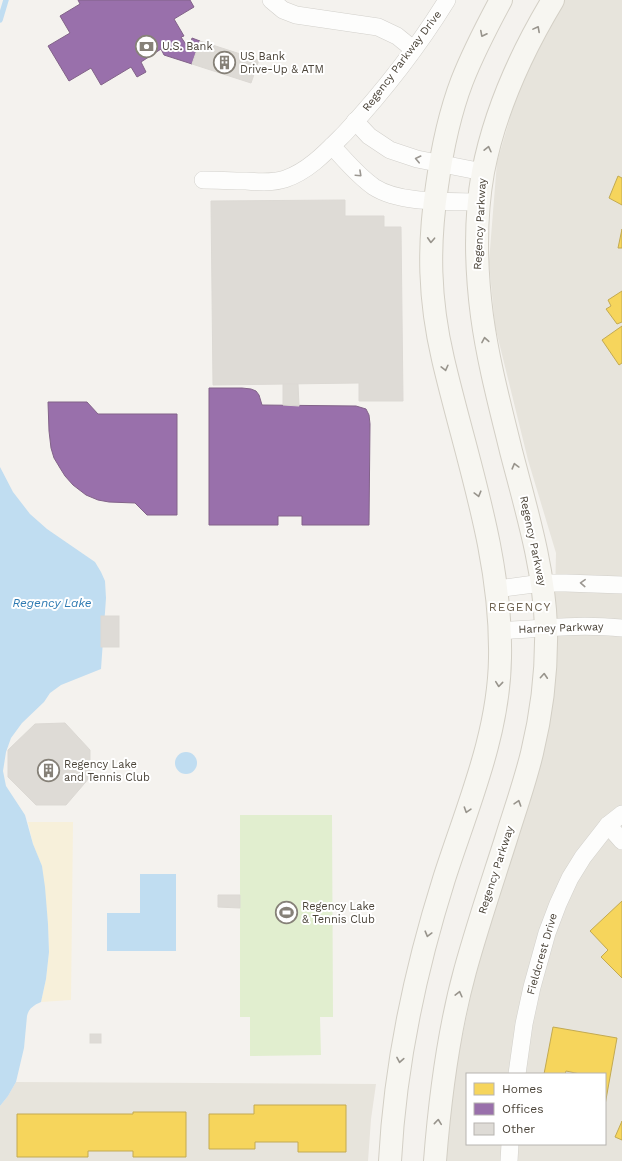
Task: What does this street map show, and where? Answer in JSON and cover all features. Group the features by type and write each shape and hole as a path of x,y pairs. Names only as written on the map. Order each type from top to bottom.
{"main road":[{"path":"390,1161 393,1111 410,1003 428,933 484,759 490,736 499,684 500,631 497,589 483,513 446,374 436,326 430,269 435,201 446,133 461,84 481,38 501,0"},
{"name":"Regency Parkway","path":"435,1161 443,1077 459,993 532,755 544,682 546,628 542,583 529,518 493,378 484,334 477,265 483,172 491,138 508,88 523,55 553,0"}],"street":[{"path":"271,0 283,10 296,15 378,27 396,36 413,49"},
{"name":"Regency Parkway Drive","path":"203,180 261,182 283,180 310,165 332,146 376,98 413,49 447,0"},
{"name":"Regency Parkway Drive","path":"355,122 369,136 390,150 408,156 483,172"},
{"path":"332,146 361,177 376,188 389,194 435,201 480,202"},
{"path":"497,589 542,583 582,582 622,585"},
{"name":"Harney Parkway","path":"500,631 590,626 622,628"},
{"name":"Fieldcrest Drive","path":"517,1073 524,1024 547,933 558,904 570,878 583,857 608,825 622,814"},
{"path":"608,825 622,842"},
{"path":"509,1161 510,1145"}],"shaded area":[{"name":"REGENCY","path":"563,0 622,0 622,1161 447,1161 447,1138 457,1062 476,971 504,882 553,689 556,553 528,460 495,326 489,262 497,162 518,91"},
{"path":"16,1082 376,1084 371,1119 368,1161 0,1161 0,1106"}],"green space":[{"name":"Regency Lake & Tennis Club","path":"240,815 332,815 333,1017 320,1017 321,1055 250,1056 250,1017 240,1017"}],"sand":[{"path":"28,822 73,822 71,1000 41,1002 46,979 49,952 48,924 42,867 33,844"}],"water":[{"name":"Regency Lake","path":"0,467 13,492 30,514 47,529 95,562 105,581 106,598 101,669 61,685 50,693 44,702 22,723 11,738 6,752 3,771 6,786 25,815 33,844 42,866 45,887 49,952 46,979 41,1002 32,1007 27,1016 24,1048 16,1082 0,1106"},
{"path":"186,752 194,755 197,763 194,771 186,774 178,771 175,763 178,755"},
{"path":"140,874 176,874 176,951 107,951 107,913 140,913"}],"building: Homes":[{"path":"618,176 622,178 622,205 609,198"},
{"path":"622,229 622,248 618,248"},
{"path":"622,291 622,322 617,324 606,309 611,306 608,300"},
{"path":"622,326 622,363 619,365 602,340"},
{"path":"622,901 622,978 601,957 608,950 590,931"},
{"path":"553,1027 617,1038 606,1099 606,1073 575,1073 566,1071 565,1073 544,1073"},
{"path":"254,1105 346,1105 346,1152 298,1152 298,1142 255,1142 255,1149 209,1149 209,1114 254,1114"},
{"path":"133,1112 186,1112 186,1157 133,1157 133,1151 88,1151 88,1157 17,1157 17,1114 133,1114"},
{"path":"622,1121 622,1140 615,1137"}],"building: Offices":[{"path":"78,0 190,0 194,7 174,19 184,36 181,37 187,46 190,47 192,38 200,41 192,64 164,55 161,49 141,62 146,72 137,77 131,67 101,85 91,68 69,81 48,46 70,33 60,16 80,4"},
{"path":"209,388 251,389 256,391 259,395 262,405 356,406 366,409 369,415 370,424 369,525 302,525 302,516 278,516 278,525 209,525"},
{"path":"48,402 87,402 98,414 177,414 177,515 147,515 135,503 98,500 86,495 73,485 65,476 54,458 49,431"}],"building: Other":[{"name":"US Bank Drive-Up & ATM","path":"200,41 259,60 251,83 192,64"},
{"path":"345,200 345,216 384,216 384,227 401,227 403,401 359,401 359,383 213,385 211,201"},
{"path":"283,384 298,384 299,406 283,405"},
{"path":"101,616 119,616 119,647 101,647"},
{"name":"Regency Lake and Tennis Club","path":"65,723 90,750 90,777 66,805 36,805 8,777 8,750 35,724"},
{"path":"218,895 240,895 240,908 218,907"},
{"path":"90,1034 101,1034 101,1043 90,1043"}],"waterway":[{"path":"0,20 6,0"}],"place":[{"name":"U.S. Bank","path":"147,46"},
{"name":"US Bank Drive-Up & ATM","path":"225,62"},
{"name":"Regency Lake and Tennis Club","path":"49,770"},
{"name":"Regency Lake & Tennis Club","path":"286,912"}],"district":[{"name":"REGENCY","path":"520,607"}]}
